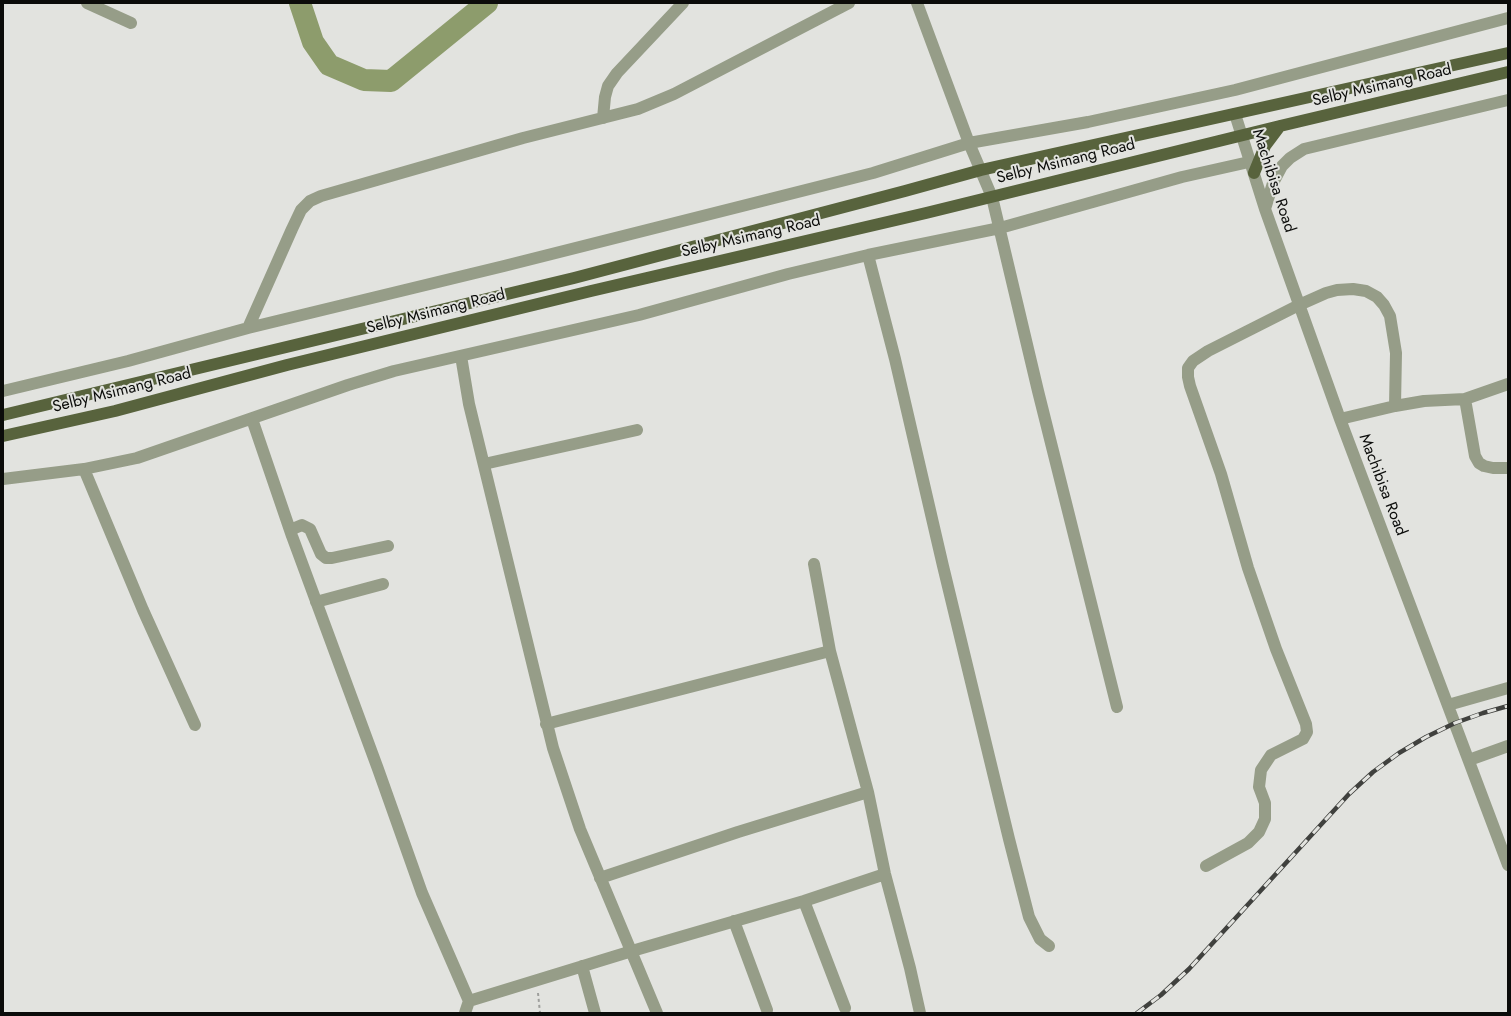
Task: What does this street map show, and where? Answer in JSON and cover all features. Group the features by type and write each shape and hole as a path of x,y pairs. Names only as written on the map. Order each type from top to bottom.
{"main road":[{"name":"Selby Msimang Road","path":"3,415 574,278 981,170 1508,53"},
{"name":"Selby Msimang Road","path":"3,436 114,410 287,365 583,293 992,197 1242,135 1508,72"},
{"path":"1252,168 1265,146 1280,126"}],"street":[{"path":"86,3 130,23"},
{"path":"603,118 604,97 608,86 617,73 683,3"},
{"path":"248,328 301,210 310,202 321,196 508,143 638,109 674,94 850,3"},
{"path":"917,3 969,143 992,197 1038,391 1117,707"},
{"path":"3,391 128,361 248,328 504,266 873,173 969,143 1088,122 1228,91 1508,18"},
{"path":"1265,209 1273,182 1282,166 1290,158 1304,149 1508,100"},
{"name":"Machibisa Road","path":"1234,114 1265,209 1340,419 1470,760 1508,865"},
{"path":"3,479 84,469 137,458 387,373 639,315 788,274 868,255 1000,228 1168,181 1252,168"},
{"path":"868,255 895,359 1009,839 1030,917 1040,939 1048,946"},
{"path":"1206,866 1248,843 1259,832 1265,819 1265,803 1259,787 1261,770 1271,756 1303,739 1307,732 1306,724 1276,649 1248,568 1221,474 1190,386 1188,368 1193,361 1208,351 1326,293 1337,290 1353,289 1366,291 1377,298 1384,305 1390,316 1396,354 1395,406"},
{"path":"461,356 469,404 520,606 546,724 553,748 580,829 657,1013"},
{"path":"1340,419 1395,406 1465,399 1508,384"},
{"path":"1465,399 1473,449 1477,459 1484,466 1493,468 1508,468"},
{"path":"252,419 290,530 376,761 422,893 469,1001 465,1013"},
{"path":"484,464 637,430"},
{"path":"84,469 143,610 196,725"},
{"path":"290,530 302,525 310,529 321,554 326,558 388,546"},
{"path":"814,564 830,652 868,792 885,874 910,968 920,1013"},
{"path":"316,602 383,584"},
{"path":"546,724 830,652"},
{"path":"1448,705 1508,688"},
{"path":"1470,760 1508,746"},
{"path":"600,878 738,832 868,792"},
{"path":"469,1001 632,951 804,901 885,874"},
{"path":"804,901 845,1008"},
{"path":"734,921 767,1010"},
{"path":"582,966 595,1013"}],"path":[{"path":"536,980 540,1013"}],"waterway":[{"path":"300,3 313,42 329,65 364,80 391,81 487,3"}],"railway":[{"path":"1137,1013 1161,995 1189,969 1349,794 1373,772 1399,753 1426,737 1455,723 1508,706"}]}
